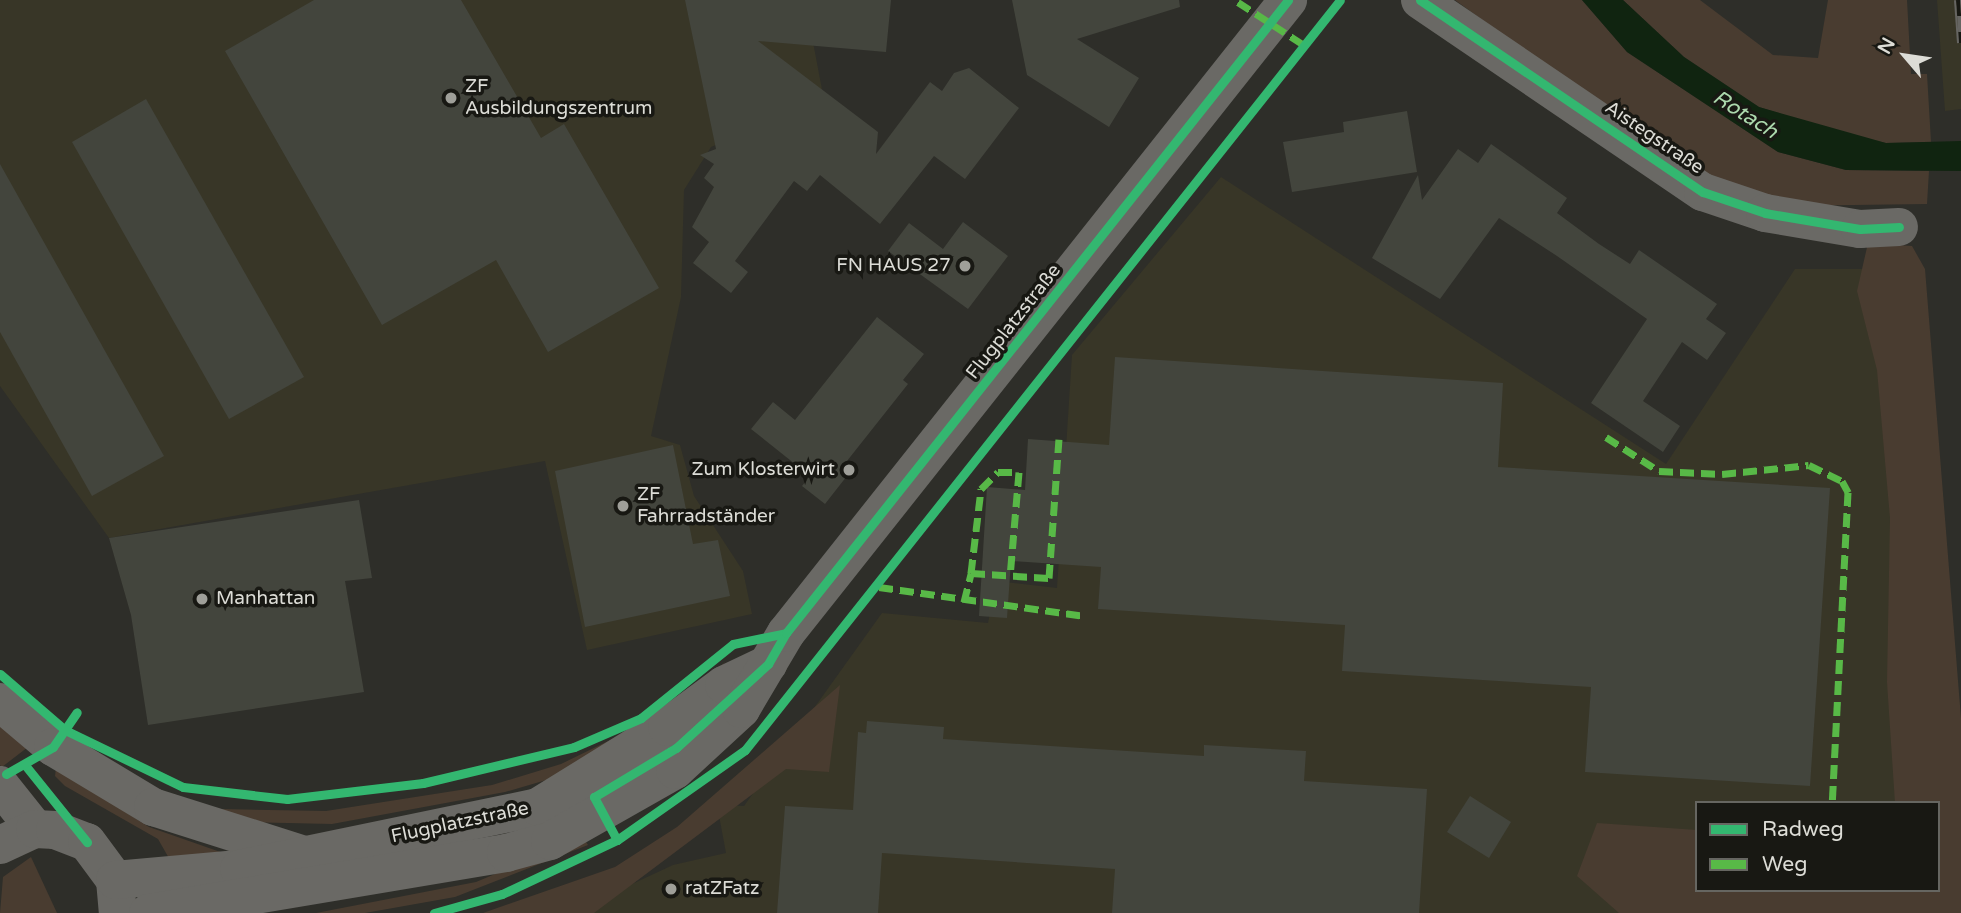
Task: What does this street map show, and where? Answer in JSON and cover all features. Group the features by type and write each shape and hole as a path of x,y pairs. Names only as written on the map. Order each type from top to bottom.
{"street":[{"name":"Flugplatzstraße","path":"148,913 538,807 656,735 724,685 768,664 786,634 1288,0"},
{"name":"Aistegstraße","path":"1420,0 1703,192 1765,213 1860,229 1899,226"},
{"path":"0,702 53,747 153,807 297,871 261,913"},
{"path":"0,785 36,829"},
{"path":"0,845 36,829 55,830 86,842 116,896"},
{"name":"Flugplatzstraße","path":"116,896 239,869 297,871"}],"shaded area":[{"path":"0,0 805,0 824,100 711,147 684,190 681,297 651,436 680,445 694,496 743,571 752,614 587,650 545,461 109,538 0,386"},
{"path":"1455,0 1582,0 1627,52 1778,152 1846,170 1929,171 1927,204 1770,206 1686,168"},
{"path":"1623,0 1700,0 1773,55 1818,58 1828,0 1907,0 1911,74 1927,74 1931,142 1886,143 1846,135 1759,107 1684,57"},
{"path":"1937,0 1961,0 1961,109 1945,111"},
{"path":"1221,177 1666,464 1795,269 1890,269 1923,801 1695,801 1695,892 1930,913 570,913 673,865 726,853 717,805 744,806 882,613 988,623 996,581 1057,588 1072,355"},
{"path":"1868,243 1912,246 1925,269 1961,718 1961,913 1619,913 1577,876 1597,823 1695,830 1695,892 1940,892 1940,801 1895,801 1887,682 1890,518 1877,370 1857,291"},
{"path":"727,661 640,736 577,771 505,792 332,824 246,822 168,803 74,749 78,746 160,792 220,809 326,811 492,785 561,764 637,727"},
{"path":"840,685 829,772 786,769 594,913 483,913 615,867 677,827"},
{"path":"0,725 28,747 2,767 0,765"},
{"path":"56,768 149,827 229,855 170,860 158,839 65,786 55,776"},
{"path":"583,837 588,845 455,897 365,913 316,913 476,882"},
{"path":"31,857 57,913 0,913 3,877"}],"water":[{"name":"Rotach","path":"1582,0 1623,0 1684,57 1759,107 1886,143 1961,141 1961,171 1846,170 1778,152 1627,52"}],"building":[{"path":"314,0 461,0 541,138 564,124 659,288 548,352 496,260 382,325 225,51"},
{"path":"685,0 891,0 886,52 758,41 878,132 876,154 930,82 942,91 954,73 969,68 1019,108 965,179 934,156 880,224 820,175 807,191 794,181 735,261 748,272 731,293 693,263 709,242 692,227 714,187 704,178 714,164 700,155 716,149"},
{"path":"1012,0 1179,0 1180,7 1077,39 1139,78 1109,127 1027,75"},
{"path":"146,99 304,377 229,419 72,142"},
{"path":"1407,111 1417,172 1292,192 1283,142 1344,132 1343,122"},
{"path":"1491,144 1567,198 1557,213 1599,244 1630,264 1639,250 1717,304 1706,319 1726,333 1707,360 1682,342 1643,401 1680,426 1663,452 1591,403 1647,319 1557,256 1499,218 1440,299 1372,258 1418,175 1422,200 1458,149 1478,163"},
{"path":"0,164 164,456 92,496 0,332"},
{"name":"FN HAUS 27","path":"963,222 1008,256 968,309 888,251 909,223 943,249"},
{"path":"877,317 924,354 903,380 908,384 847,461 854,467 825,504 802,486 810,476 751,429 773,402 795,420"},
{"path":"1115,357 1503,383 1498,467 1830,488 1810,786 1585,772 1591,687 1342,671 1345,625 1098,609 1101,567 1011,561 1007,618 979,616 987,487 1025,490 1028,439 1109,445"},
{"name":"ZF Fahrradständer","path":"673,445 693,544 718,540 730,596 585,627 555,471"},
{"path":"359,500 372,578 345,581 364,692 148,725 131,615 109,538"},
{"path":"867,721 944,727 943,739 1204,756 1204,745 1306,751 1304,781 1427,789 1419,913 1112,913 1115,869 882,853 878,913 777,913 785,806 853,810 858,732 866,733"},
{"path":"1470,796 1511,822 1489,858 1447,832"}],"railway":[{"path":"1958,0 1961,43"}],"marked path":[{"path":"1238,2 1304,45"},
{"path":"1606,437 1659,471 1722,474 1809,465 1842,481 1848,492 1832,801"},
{"path":"964,602 971,573 1049,578 1059,439"},
{"path":"971,573 981,489 998,472 1019,472 1010,576"},
{"path":"879,587 1085,616"}],"cycle path":[{"path":"617,840 594,797 676,748 768,664 786,633 1288,0"},
{"path":"434,913 502,894 617,840 745,750 1340,0"},
{"path":"1420,0 1703,192 1765,213 1860,229 1899,227"},
{"path":"0,674 65,730 183,787 287,799 423,783 574,747 641,718 733,644 786,633"},
{"path":"6,774 53,747 77,712"},
{"path":"25,765 87,842"}],"place":[{"name":"ZF Ausbildungszentrum","path":"451,98"},
{"name":"FN HAUS 27","path":"965,266"},
{"name":"Zum Klosterwirt","path":"849,470"},
{"name":"ZF Fahrradständer","path":"623,506"},
{"name":"Manhattan","path":"202,599"},
{"name":"ratZFatz","path":"671,889"}]}
